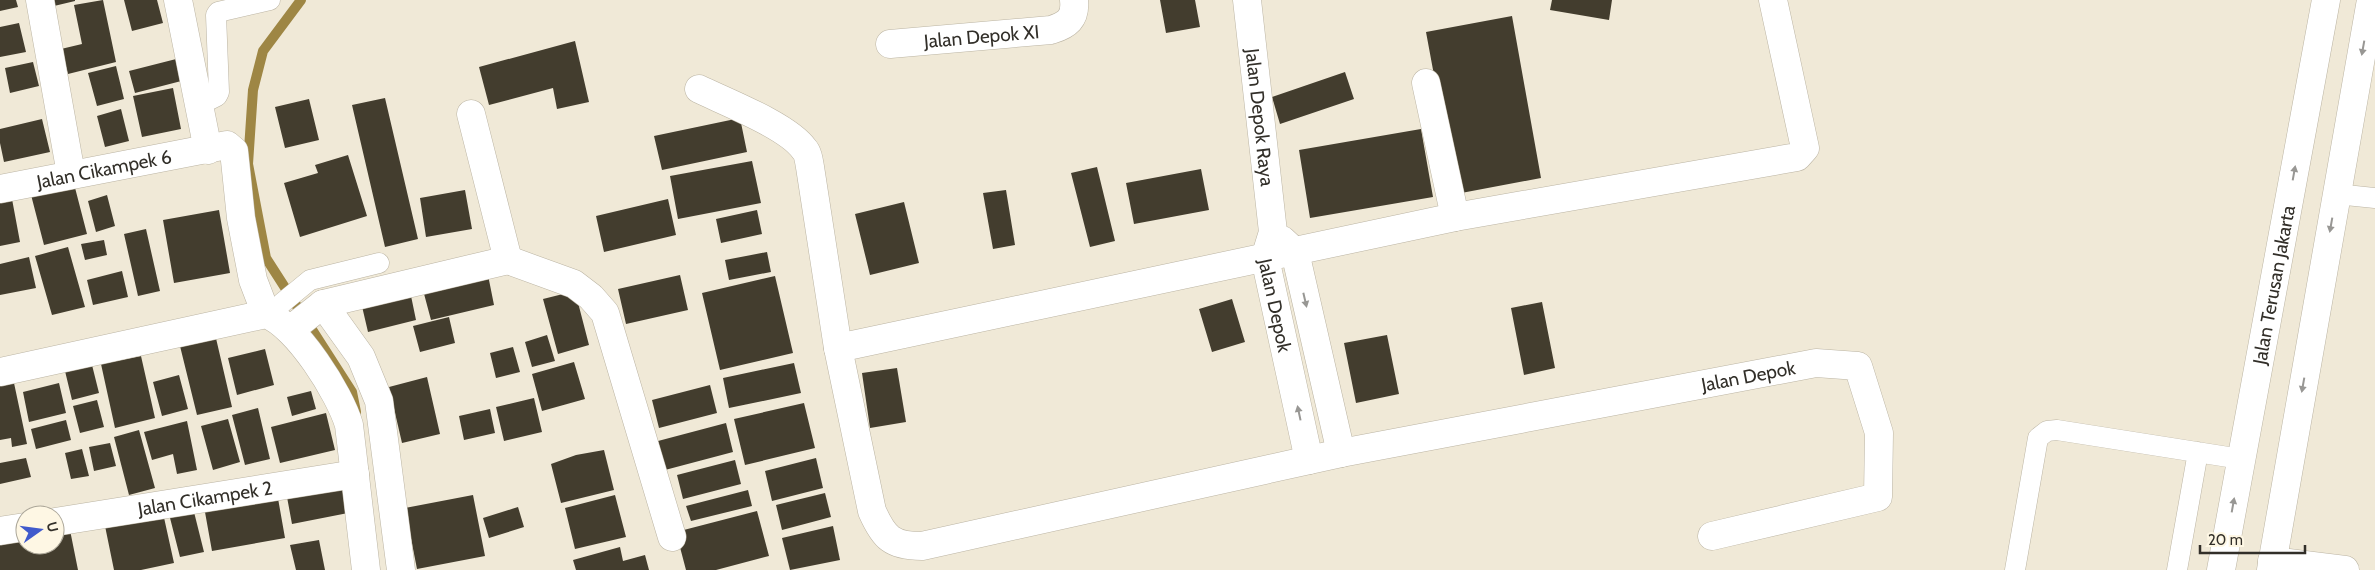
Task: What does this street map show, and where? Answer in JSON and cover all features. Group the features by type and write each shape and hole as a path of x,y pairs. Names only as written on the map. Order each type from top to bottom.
{"street":[{"path":"40,0 71,174"},
{"path":"178,0 208,150"},
{"name":"Jalan Depok Raya","path":"1247,0 1273,232"},
{"path":"838,348 1455,217 1787,159 1802,154 1805,148 1773,0"},
{"name":"Jalan Terusan Jakarta","path":"2221,570 2326,0"},
{"path":"2345,570 2271,565 2368,1"},
{"name":"Jalan Depok XI","path":"890,44 1050,30 1064,26 1073,10"},
{"path":"1426,83 1455,217"},
{"path":"699,88 769,123 794,139 806,150 838,348 872,511 879,527 889,539 904,546 922,546 1309,460"},
{"path":"472,114 508,260"},
{"name":"Jalan Cikampek 6","path":"0,188 227,145 234,152 241,218 253,280 293,311"},
{"name":"Jalan Depok","path":"1341,453 1295,252 1273,232 1266,258 1309,460 1816,363 1858,366 1879,433 1878,498 1712,536"},
{"path":"0,372 293,311 508,260 574,284 591,297 605,313 672,537"},
{"path":"293,311 330,384 344,407 349,425 366,570"},
{"path":"293,311 361,357 379,401 401,570"},
{"name":"Jalan Cikampek 2","path":"65,520 355,474"},
{"path":"0,531 15,529"}],"lane":[{"path":"199,105 217,96 219,92 216,16 218,12 270,0"},
{"path":"2336,194 2375,198"},
{"path":"293,311 310,280 379,263"},
{"path":"2015,570 2038,438 2047,431 2057,430 2241,459"},
{"path":"2177,570 2198,452"}],"building":[{"path":"0,0 16,0 18,7 0,11"},
{"path":"53,0 75,0 75,1 54,6"},
{"path":"103,0 116,62 68,74 61,49 82,44 74,5"},
{"path":"124,0 157,0 163,23 132,31"},
{"path":"1160,0 1195,0 1200,27 1166,33"},
{"path":"1552,0 1612,0 1609,20 1550,10"},
{"path":"1512,16 1541,178 1456,194 1426,32"},
{"path":"19,23 26,52 0,57 0,27"},
{"path":"575,41 589,102 557,109 553,88 489,105 479,67"},
{"path":"184,57 189,79 135,93 129,71"},
{"path":"33,62 39,86 10,93 5,68"},
{"path":"116,66 124,99 97,106 88,73"},
{"path":"1345,72 1354,99 1280,124 1272,97"},
{"path":"173,88 181,129 142,137 133,96"},
{"path":"385,98 418,239 385,247 352,105"},
{"path":"309,99 319,140 285,148 275,107"},
{"path":"121,109 129,141 105,147 97,116"},
{"path":"740,118 747,152 662,170 654,136"},
{"path":"42,119 50,152 4,162 0,143 0,129"},
{"path":"1421,129 1433,197 1310,218 1299,150"},
{"path":"348,155 367,216 300,237 284,183 318,173 315,165"},
{"path":"752,161 761,203 678,219 670,176"},
{"path":"1097,167 1115,241 1090,247 1071,173"},
{"path":"1201,169 1209,210 1134,224 1126,183"},
{"path":"73,180 87,234 44,245 30,191"},
{"path":"465,190 472,229 426,237 420,198"},
{"path":"1006,190 1015,245 993,249 983,193"},
{"path":"107,195 115,226 96,232 88,201"},
{"path":"12,199 20,242 0,246 0,201"},
{"path":"668,199 676,235 604,252 596,216"},
{"path":"904,202 919,263 870,275 855,214"},
{"path":"219,210 230,273 174,283 163,220"},
{"path":"757,210 762,234 721,243 716,219"},
{"path":"146,229 160,291 138,296 124,234"},
{"path":"104,240 107,255 85,260 81,244"},
{"path":"68,247 85,307 52,315 35,256"},
{"path":"767,252 771,272 729,280 725,260"},
{"path":"29,257 36,288 0,295 0,264"},
{"path":"122,271 128,297 93,305 87,280"},
{"path":"488,275 494,305 431,320 423,290"},
{"path":"680,275 688,310 626,324 618,289"},
{"path":"775,276 793,353 720,370 702,293"},
{"path":"410,291 416,320 368,332 361,302"},
{"path":"575,291 589,345 558,354 543,299"},
{"path":"1232,299 1245,342 1212,352 1199,309"},
{"path":"1542,302 1555,368 1524,375 1511,308"},
{"path":"449,317 455,343 420,352 413,326"},
{"path":"215,334 232,407 197,415 179,342"},
{"path":"547,335 555,361 532,367 525,342"},
{"path":"1387,335 1399,394 1356,403 1344,343"},
{"path":"513,347 520,372 496,378 490,353"},
{"path":"265,349 274,385 237,395 228,358"},
{"path":"141,356 155,418 115,428 101,364"},
{"path":"574,362 585,399 542,411 532,374"},
{"path":"794,363 801,393 729,408 723,378"},
{"path":"92,365 99,393 72,400 65,371"},
{"path":"897,368 906,422 870,428 862,373"},
{"path":"179,375 188,409 162,416 153,382"},
{"path":"427,377 440,434 402,443 389,387"},
{"path":"14,383 27,444 12,447 11,438 0,440 0,386"},
{"path":"59,383 66,413 29,422 23,392"},
{"path":"710,385 717,413 659,428 652,400"},
{"path":"311,391 316,409 292,416 287,397"},
{"path":"534,398 542,432 504,441 496,407"},
{"path":"97,400 104,427 80,433 73,406"},
{"path":"804,403 815,448 745,465 734,419"},
{"path":"258,408 270,459 245,465 232,415"},
{"path":"490,409 495,433 464,440 459,416"},
{"path":"326,413 335,450 280,463 271,427"},
{"path":"228,419 240,462 213,470 201,426"},
{"path":"66,420 71,440 36,449 31,429"},
{"path":"187,421 197,470 177,474 173,454 152,460 144,432"},
{"path":"726,423 733,452 665,470 658,441"},
{"path":"139,430 155,488 129,495 114,437"},
{"path":"110,443 116,466 94,471 89,447"},
{"path":"82,449 89,476 71,479 65,453"},
{"path":"604,450 614,490 561,503 551,464 576,455"},
{"path":"26,458 31,477 0,484 0,463"},
{"path":"816,458 823,488 772,501 765,471"},
{"path":"735,460 741,484 683,499 677,475"},
{"path":"343,486 348,513 292,524 287,497"},
{"path":"276,487 285,538 212,551 203,501"},
{"path":"748,490 752,506 691,521 686,506"},
{"path":"825,493 831,517 782,530 776,505"},
{"path":"473,495 485,556 417,569 405,508"},
{"path":"615,495 626,537 575,549 565,508"},
{"path":"518,507 524,527 489,538 483,518"},
{"path":"193,508 204,552 180,557 169,514"},
{"path":"757,511 769,556 716,570 686,570 676,532"},
{"path":"163,513 174,563 141,570 114,570 105,526"},
{"path":"833,526 840,560 790,570 782,538"},
{"path":"70,530 78,570 0,570 0,544 15,541 15,555 65,555 65,531"},
{"path":"319,540 325,570 296,570 290,545"},
{"path":"620,547 623,561 645,555 649,570 576,570 573,560"}],"waterway":[{"path":"301,0 263,51 253,90 248,164 266,258 352,392 356,412"}]}
